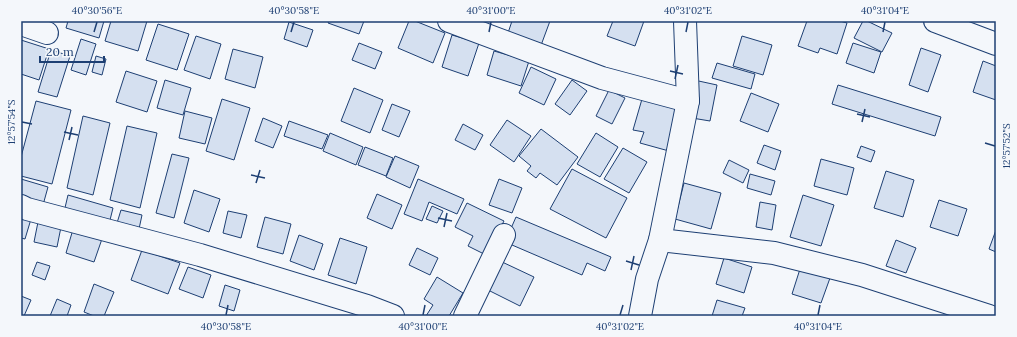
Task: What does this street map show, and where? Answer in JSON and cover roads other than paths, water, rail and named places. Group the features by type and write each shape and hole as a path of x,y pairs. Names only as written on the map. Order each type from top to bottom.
{"street":[{"path":"450,21 602,78 688,101"},
{"path":"640,316 647,279 660,240 688,101 685,21"},
{"path":"934,21 996,44"},
{"path":"21,24 47,33"},
{"path":"21,206 26,209 200,255 367,306 393,316"},
{"path":"465,316 504,235"},
{"path":"660,240 774,253 862,275 989,316"}]}
